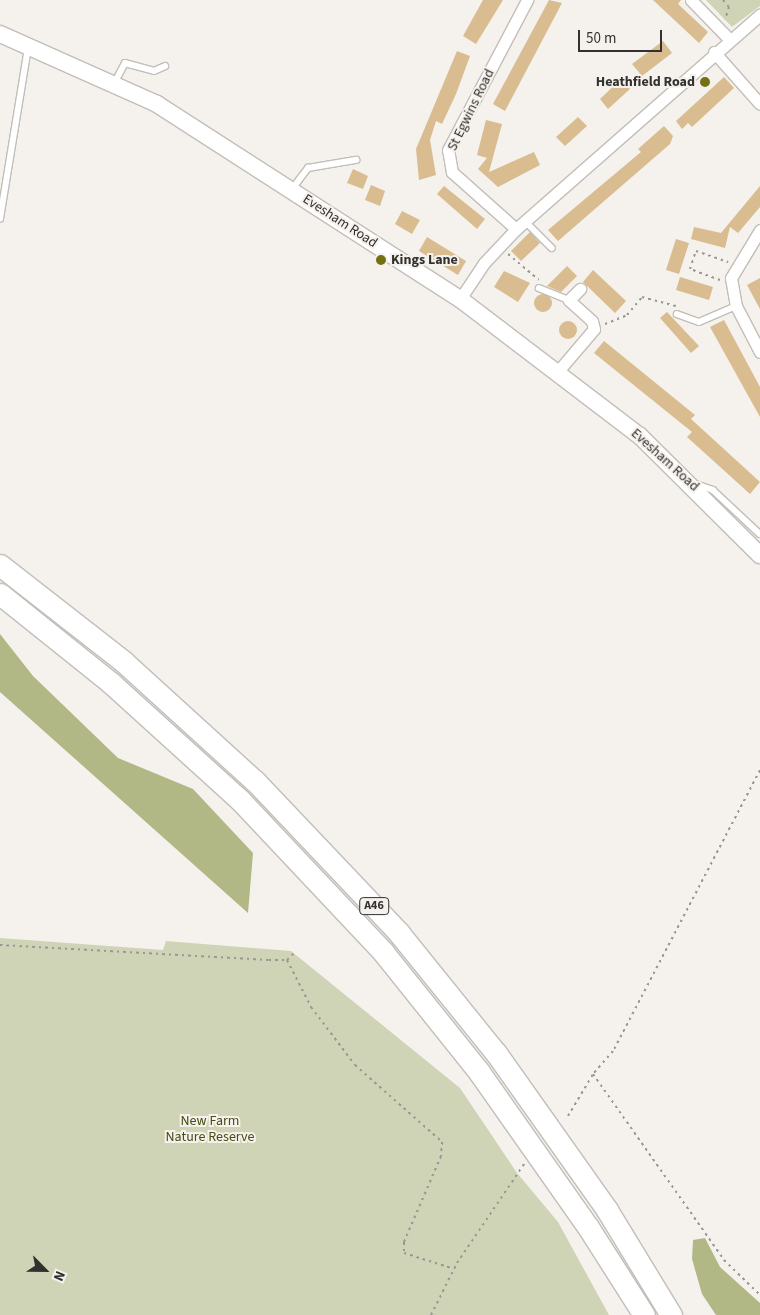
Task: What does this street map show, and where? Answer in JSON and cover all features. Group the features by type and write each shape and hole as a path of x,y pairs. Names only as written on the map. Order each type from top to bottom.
{"highway":[{"name":"A46","path":"0,565 124,662 255,780 399,933 502,1061 607,1210 671,1315"},
{"name":"A46","path":"0,594 111,683 240,800 383,952 480,1072 588,1227 644,1315"}],"main road":[{"name":"Evesham Road","path":"0,34 157,104 460,299 559,370 689,482 760,555"}],"street":[{"name":"St Egwins Road","path":"520,225 452,172 448,150 527,0"},
{"path":"691,0 725,34"},
{"path":"460,299 499,246 520,225 714,52 725,34 760,15"},
{"path":"714,52 760,104"},
{"path":"760,230 735,265 731,283 736,306 760,352"},
{"path":"559,370 594,329 569,300 580,289"}],"lane":[{"path":"0,218 28,46"},
{"path":"114,84 125,63 154,71 164,66"},
{"path":"292,190 308,168 356,160"},
{"path":"520,225 552,248"},
{"path":"539,288 569,300"},
{"path":"677,314 699,322 736,306"},
{"path":"689,482 713,490 760,534"}],"path":[{"path":"723,0 729,7 725,34"},
{"path":"499,246 554,295"},
{"path":"731,283 690,269 696,251 735,265"},
{"path":"594,329 622,318 642,297 686,309"},
{"path":"568,1116 594,1074 613,1052 760,770"},
{"path":"0,945 288,960 294,954"},
{"path":"288,960 311,1007 354,1065 442,1142 441,1156 404,1242 404,1253 454,1269"},
{"path":"594,1074 724,1260 760,1295"},
{"path":"431,1315 454,1269 526,1160"}],"green space":[{"path":"706,0 760,0 760,6 732,27"},
{"path":"0,634 33,676 118,758 193,789 253,853 248,913 0,692"},
{"name":"New Farm Nature Reserve","path":"0,938 163,950 166,941 291,951 460,1088 517,1173 558,1222 609,1315 0,1315"},
{"path":"705,1238 720,1267 760,1303 760,1315 716,1315 702,1294 692,1259 693,1240"}],"building":[{"path":"483,0 503,0 476,44 463,36"},
{"path":"549,0 562,3 505,111 493,104"},
{"path":"653,0 681,0 678,4 708,32 699,43"},
{"path":"663,41 672,53 642,76 632,64"},
{"path":"457,51 470,56 456,94 442,124 436,121 430,140 436,175 419,180 416,149"},
{"path":"724,77 734,88 692,127 688,123 682,129 676,121"},
{"path":"621,79 630,89 608,109 600,99"},
{"path":"578,117 587,126 565,146 556,137"},
{"path":"486,120 502,124 489,172 534,152 540,165 498,187 478,169 487,158 477,155"},
{"path":"664,126 673,136 670,144 558,241 548,230 641,152 638,149"},
{"path":"353,169 368,176 363,189 347,183"},
{"path":"371,185 385,191 380,206 365,200"},
{"path":"444,186 485,219 477,229 437,194"},
{"path":"760,186 760,207 738,233 730,227 725,248 691,239 694,227 721,233"},
{"path":"402,211 420,220 412,234 395,224"},
{"path":"530,232 540,243 521,261 511,251"},
{"path":"427,237 466,261 458,275 419,251"},
{"path":"676,239 689,243 679,274 666,270"},
{"path":"567,266 577,276 561,292 547,286"},
{"path":"593,270 626,301 615,313 583,282"},
{"path":"504,271 530,283 518,302 494,287"},
{"path":"680,277 713,287 709,300 676,290"},
{"path":"760,278 760,309 747,285"},
{"path":"539,294 547,294 552,299 550,310 539,312 534,307 534,299"},
{"path":"667,312 699,346 691,353 660,318"},
{"path":"724,320 760,387 760,417 710,327"},
{"path":"564,321 572,321 577,326 575,337 564,339 559,334 559,326"},
{"path":"604,341 695,415 691,419 760,482 750,494 687,437 692,432 594,353"}],"place":[{"name":"Heathfield Road","path":"705,82"},
{"name":"Kings Lane","path":"381,260"}]}
